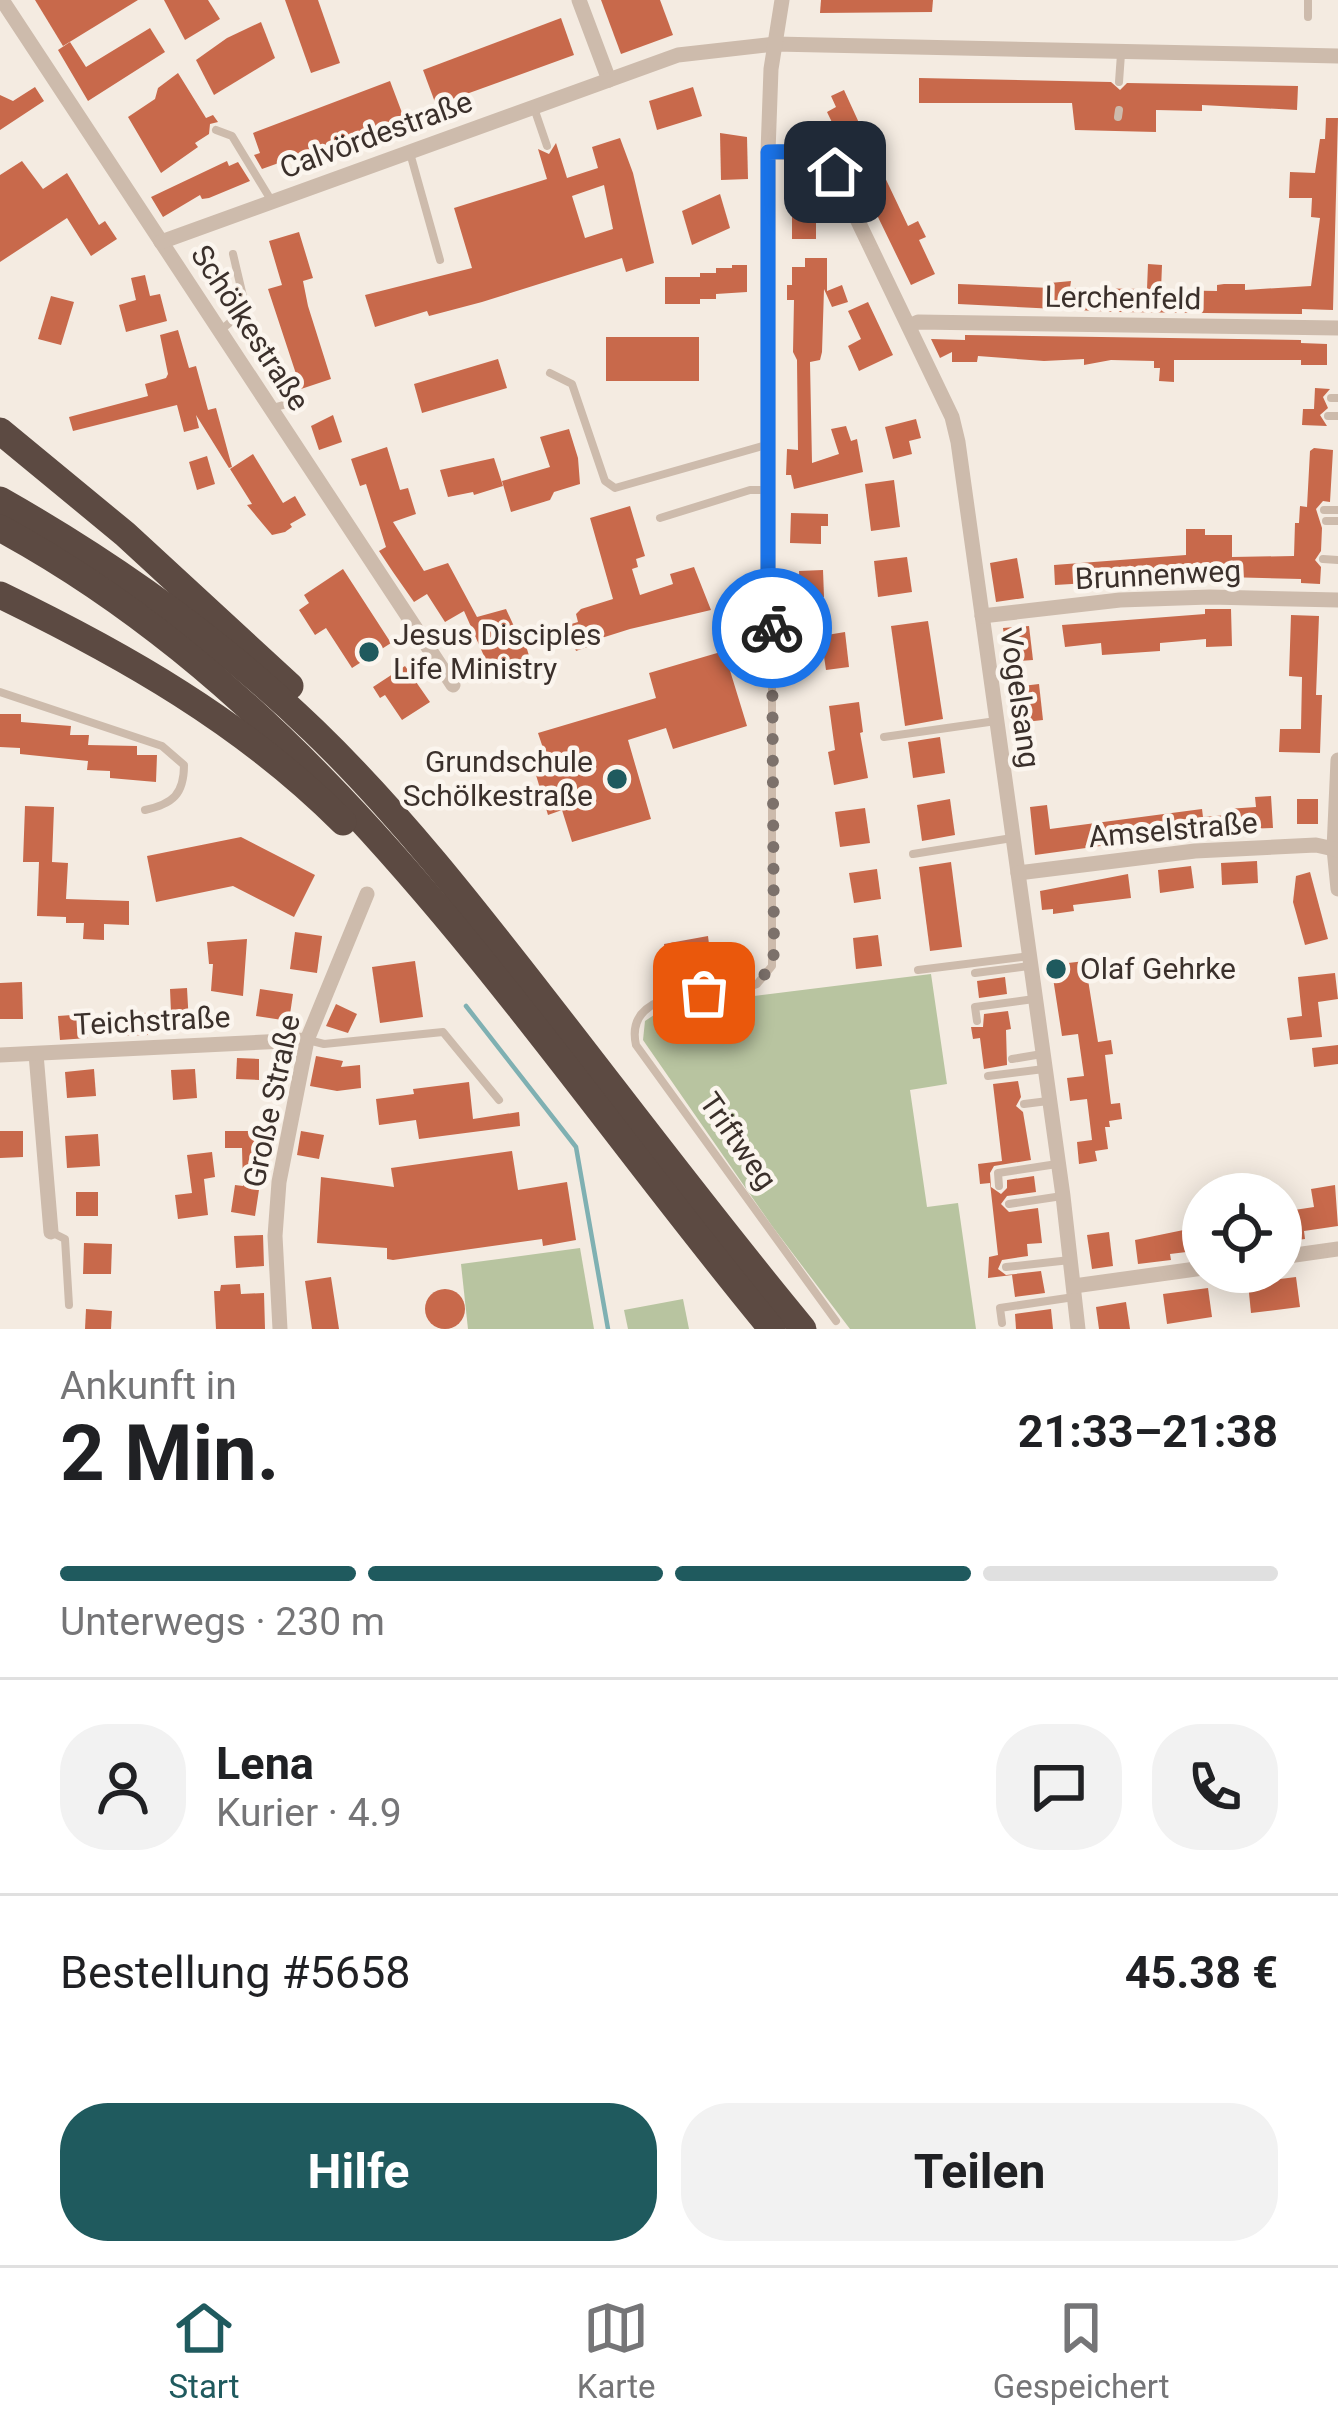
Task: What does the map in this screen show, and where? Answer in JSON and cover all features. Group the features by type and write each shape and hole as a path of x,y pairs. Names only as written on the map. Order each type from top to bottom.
{"highway":[{"path":"0,430 124,534 293,689 315,732"},
{"path":"0,500 86,551 183,620 315,732 456,887 803,1329"},
{"path":"0,527 145,621 240,697 306,760 451,921 772,1329"},
{"path":"0,595 120,656 234,730 334,814 426,910 451,921"}],"street":[{"name":"Schölkestraße","path":"2,0 453,686"},
{"path":"580,0 610,80"},
{"name":"Triftweg","path":"772,620 768,152 782,0"},
{"name":"Calvördestraße","path":"161,242 678,55 775,44 1338,56"},
{"name":"Vogelsang","path":"768,152 814,154 832,166 952,417 1059,1164 1078,1329"},
{"name":"Lerchenfeld","path":"909,326 918,322 1338,328"},
{"name":"Brunnenweg","path":"982,616 1120,600 1338,600"},
{"path":"1338,760 1338,890"},
{"name":"Amselstraße","path":"1018,873 1196,851 1316,845 1336,849"},
{"name":"Große Straße","path":"280,1329 274,1236 279,1182 307,1040 367,894"},
{"name":"Teichstraße","path":"0,1055 307,1040"},
{"path":"36,1054 51,1232"},
{"path":"1302,1254 1338,1249"},
{"path":"1074,1292 1182,1272"}],"lane":[{"path":"1308,0 1308,17"},
{"path":"1119,82 1121,52"},
{"path":"533,107 547,146"},
{"path":"215,130 232,136 272,202"},
{"path":"410,152 440,260"},
{"path":"220,331 246,309 233,254"},
{"path":"550,373 572,384 604,481 615,488 767,444"},
{"path":"271,408 295,402"},
{"path":"660,518 751,490 768,490"},
{"path":"1338,510 1325,516 1338,521"},
{"path":"1323,559 1338,560"},
{"path":"1281,580 1281,598"},
{"name":"Triftweg","path":"772,620 772,966 757,984 746,988 655,1002 639,1015 633,1032 637,1046 836,1321"},
{"path":"0,692 162,746 172,754 184,765 184,788 168,805 145,810"},
{"path":"884,737 996,721"},
{"path":"913,854 1012,838"},
{"path":"918,970 1030,961"},
{"path":"975,973 1030,961"},
{"path":"977,1021 975,1007 1036,999"},
{"path":"307,1040 324,1044 442,1032 499,1100"},
{"path":"1012,1059 1044,1062"},
{"path":"988,1076 1044,1062"},
{"path":"1024,1104 1050,1100"},
{"path":"999,1186 998,1173 1059,1164"},
{"path":"1009,1204 1063,1196"},
{"path":"51,1232 65,1239 69,1305"},
{"path":"1006,1267 1071,1259"},
{"path":"1002,1323 1000,1308 1074,1292"}],"green space":[{"path":"931,974 947,1084 910,1090 927,1207 958,1203 976,1329 850,1329 643,1040 645,1021 666,1007"},
{"path":"580,1248 594,1329 468,1329 461,1264"},
{"path":"683,1299 689,1329 628,1329 624,1310"}],"building":[{"path":"35,0 138,0 63,46"},
{"path":"164,0 208,0 220,19 185,40"},
{"path":"285,0 318,0 340,63 311,73"},
{"path":"601,0 660,0 673,35 621,54"},
{"path":"821,0 933,0 932,12 820,13"},
{"path":"561,18 574,55 436,105 423,70"},
{"path":"261,22 275,58 214,95 196,60"},
{"path":"150,28 165,52 88,101 58,50 70,42 86,67"},
{"path":"178,73 206,118 213,115 218,122 210,124 209,134 195,143 198,147 161,173 128,117 155,99 158,88"},
{"path":"919,78 1111,82 1120,90 1127,83 1298,86 1297,110 1202,105 1202,111 1156,110 1156,132 1075,130 1072,103 919,103"},
{"path":"390,81 404,118 262,169 254,155 260,153 253,133"},
{"path":"35,87 44,101 0,130 0,95 13,101"},
{"path":"693,87 702,116 657,130 649,101"},
{"path":"844,90 860,125 866,122 877,146 871,148 908,226 918,221 926,237 919,240 935,274 911,285 827,112 836,107 831,96"},
{"path":"1326,118 1338,118 1333,310 1302,309 1302,314 1117,312 958,304 958,284 1051,288 1050,283 1071,281 1070,288 1147,289 1148,264 1162,265 1161,290 1217,291 1217,285 1224,284 1245,284 1245,290 1311,286 1320,218 1311,217 1312,198 1289,198 1290,172 1315,173"},
{"path":"720,133 747,137 748,179 721,180"},
{"path":"620,138 654,263 626,272 622,258 482,302 429,316 427,311 375,327 365,295 472,268 454,208 547,179 538,149 549,154 556,143 567,178 598,168 592,147","holes":["604,185 613,229 585,238 572,196"]},
{"path":"22,161 43,189 67,173 99,225 105,221 117,239 91,256 67,218 0,262 0,175"},
{"path":"227,161 229,166 238,162 250,181 209,198 200,195 163,217 151,197"},
{"path":"792,191 816,191 816,239 792,239"},
{"path":"720,194 730,228 692,245 682,211"},
{"path":"299,232 313,278 303,281 308,306 331,379 301,389 268,289 282,285 269,241"},
{"path":"805,258 827,258 827,291 842,285 848,302 832,307 824,289 822,352 820,360 810,362 812,463 839,454 831,429 846,426 851,441 857,439 863,472 794,489 791,475 786,475 787,449 798,450 794,300 787,300 787,285 792,285 792,267 805,267"},
{"path":"747,265 747,292 716,294 716,299 700,299 700,304 665,304 665,277 700,277 700,273 716,273 716,268"},
{"path":"145,275 150,296 160,294 167,321 126,332 119,305 136,300 131,278"},
{"path":"51,296 74,302 61,345 38,339"},
{"path":"868,302 893,355 859,371 848,346 861,339 848,311"},
{"path":"178,330 189,368 196,366 208,410 216,408 232,467 196,415 199,428 184,432 177,405 73,431 69,417 148,396 145,384 168,374 160,335"},
{"path":"965,335 1301,340 1327,344 1327,365 1301,365 1301,360 1174,360 1174,382 1159,381 1160,368 1154,368 1154,361 1084,365 1084,359 978,356 977,362 952,362 952,352 940,358 931,339 965,340"},
{"path":"606,337 699,337 699,381 606,381"},
{"path":"498,359 507,388 422,413 414,384"},
{"path":"1315,388 1330,389 1323,397 1328,408 1320,415 1327,426 1302,425 1303,409 1314,409"},
{"path":"333,415 342,442 319,450 311,426"},
{"path":"916,419 921,438 909,441 912,454 893,459 885,427"},
{"path":"569,429 580,484 511,512 502,481 550,467 540,437"},
{"path":"387,447 400,490 408,488 416,514 393,522 424,571 448,563 477,617 506,609 518,635 522,633 531,662 492,674 464,611 445,622 427,594 414,602 393,572 379,551 386,547 366,484 360,486 351,459"},
{"path":"1333,450 1330,502 1323,501 1316,509 1322,528 1321,551 1315,560 1321,567 1320,584 1301,583 1301,579 1186,576 1176,578 1177,582 1139,585 1138,580 1055,585 1054,565 1186,555 1186,529 1232,535 1232,557 1294,556 1295,523 1299,523 1300,506 1307,507 1310,451"},
{"path":"253,454 283,503 295,496 306,515 285,532 272,535 247,505 252,504 230,469"},
{"path":"207,456 215,484 197,490 189,462"},
{"path":"494,458 503,486 448,497 440,470"},
{"path":"894,480 900,527 871,531 865,484"},
{"path":"630,506 645,556 636,559 638,567 632,569 640,595 673,584 670,574 694,567 711,610 630,629 576,651 568,625 578,622 576,614 581,609 613,599 590,518"},
{"path":"791,513 828,514 828,526 821,526 821,544 790,543"},
{"path":"907,557 912,592 878,597 874,561"},
{"path":"1017,558 1024,598 996,602 990,563"},
{"path":"343,569 391,643 352,668 326,628 315,635 299,610 309,603 304,595"},
{"path":"823,570 824,597 800,598 799,571"},
{"path":"1205,609 1231,609 1232,646 1206,647 1206,639 1160,643 1160,651 1102,655 1101,643 1065,647 1062,625 1205,614"},
{"path":"1291,615 1319,616 1320,753 1279,752 1280,729 1301,729 1302,677 1289,676"},
{"path":"928,621 943,719 905,726 891,626"},
{"path":"1029,626 1033,660 1007,662 1003,628"},
{"path":"845,632 849,667 826,670 821,636"},
{"path":"724,651 747,726 673,749 666,728 628,740 651,819 572,842 562,810 548,815 530,755 544,751 538,733 656,698 649,673"},
{"path":"405,666 430,702 402,720 385,695 380,698 373,687"},
{"path":"1039,684 1043,720 1016,723 1013,687"},
{"path":"859,702 868,778 834,785 828,752 835,750 829,706"},
{"path":"0,714 21,714 21,722 71,726 70,735 89,735 88,745 137,746 137,755 157,755 156,782 110,778 110,771 87,770 88,761 20,754 20,748 0,747"},
{"path":"940,737 945,773 913,778 908,742"},
{"path":"1271,796 1273,828 1217,830 1035,855 1030,807 1047,805 1050,829 1202,809 1203,817 1228,815 1227,809 1256,807 1255,797"},
{"path":"950,799 955,835 922,841 917,805"},
{"path":"1297,799 1318,799 1318,824 1297,824"},
{"path":"25,806 54,807 52,862 68,863 66,899 129,901 129,925 104,924 104,940 83,939 84,923 37,916 39,862 23,862"},
{"path":"865,808 870,843 840,847 835,812"},
{"path":"241,837 315,875 294,917 233,886 156,902 147,856"},
{"path":"1257,861 1258,883 1222,885 1221,863"},
{"path":"951,862 962,947 930,951 919,867"},
{"path":"1191,866 1194,888 1160,893 1158,870"},
{"path":"877,869 881,899 854,903 849,873"},
{"path":"1310,872 1328,939 1305,945 1293,902 1296,876"},
{"path":"1128,874 1131,898 1073,905 1074,911 1053,914 1053,909 1042,910 1040,891"},
{"path":"295,932 322,936 317,973 290,969"},
{"path":"878,935 882,966 856,969 853,938"},
{"path":"708,936 712,968 696,970 697,984 682,987 677,957 666,959 664,944"},
{"path":"247,939 243,996 211,991 213,964 209,964 207,942"},
{"path":"415,961 423,1017 380,1023 372,967"},
{"path":"1085,961 1098,1042 1111,1040 1113,1054 1105,1055 1111,1104 1120,1103 1122,1119 1109,1121 1110,1127 1105,1127 1108,1149 1095,1151 1097,1161 1079,1164 1077,1142 1092,1140 1087,1099 1070,1101 1067,1078 1084,1076 1078,1034 1062,1036 1051,965"},
{"path":"1335,973 1338,999 1318,1002 1322,1037 1290,1040 1287,1018 1302,1016 1298,977"},
{"path":"1005,977 1007,994 979,998 977,981"},
{"path":"22,982 23,1019 0,1019 0,983"},
{"path":"187,988 189,1024 148,1026 148,1035 116,1036 115,1014 171,1012 170,989"},
{"path":"260,989 293,994 289,1021 256,1016"},
{"path":"336,1004 357,1014 348,1033 326,1026"},
{"path":"1008,1011 1007,1065 984,1069 980,1038 973,1039 971,1027 983,1027 984,1014"},
{"path":"86,1014 88,1038 60,1040 58,1016"},
{"path":"1338,1045 1338,1064 1314,1067 1312,1048"},
{"path":"316,1056 343,1061 341,1067 360,1065 361,1088 337,1091 310,1086"},
{"path":"237,1058 259,1059 259,1080 236,1079"},
{"path":"94,1069 96,1096 67,1098 65,1072"},
{"path":"195,1069 197,1098 173,1100 171,1070"},
{"path":"1018,1081 1021,1097 1016,1106 1023,1112 1031,1160 994,1166 991,1187 1001,1194 1007,1180 1034,1176 1036,1192 1007,1196 1001,1204 1009,1212 1038,1208 1042,1243 1027,1244 1028,1256 1002,1260 998,1269 1006,1275 1041,1271 1045,1293 1015,1297 1012,1275 988,1278 989,1257 998,1255 990,1183 980,1184 978,1164 1002,1161 993,1084"},
{"path":"469,1082 473,1119 519,1112 520,1126 419,1139 416,1120 379,1125 376,1099"},
{"path":"0,1131 23,1131 23,1157 0,1158"},
{"path":"225,1131 268,1131 268,1170 262,1170 255,1216 231,1212 235,1185 243,1186 242,1148 225,1148"},
{"path":"301,1131 324,1135 319,1159 297,1155"},
{"path":"98,1134 100,1166 67,1168 65,1136"},
{"path":"512,1151 518,1190 567,1182 576,1240 543,1246 542,1239 393,1260 387,1259 387,1248 317,1243 321,1177 394,1187 391,1168"},
{"path":"212,1152 215,1177 204,1179 208,1215 178,1219 175,1195 192,1193 187,1155"},
{"path":"1335,1185 1338,1226 1304,1231 1302,1239 1302,1209 1314,1207 1311,1189"},
{"path":"76,1192 98,1192 98,1216 76,1216"},
{"path":"1182,1230 1182,1253 1170,1254 1171,1260 1138,1264 1135,1240"},
{"path":"1109,1232 1113,1266 1092,1269 1087,1235"},
{"path":"263,1235 264,1266 236,1268 234,1236"},
{"path":"84,1243 112,1244 111,1274 83,1274"},
{"path":"331,1277 339,1329 312,1329 305,1281"},
{"path":"240,1284 241,1294 264,1293 265,1329 216,1329 214,1291 220,1291 221,1285"},
{"path":"445,1289 459,1295 465,1309 459,1323 445,1329 431,1323 425,1309 431,1295"},
{"path":"1209,1293 1212,1317 1167,1324 1163,1294"},
{"path":"1249,1293 1298,1293 1300,1307 1251,1313"},
{"path":"1126,1302 1130,1329 1099,1329 1096,1307"},
{"path":"86,1309 112,1311 111,1329 85,1329"},
{"path":"1051,1309 1053,1329 1016,1329 1015,1314"}],"waterway":[{"path":"466,1006 576,1147 608,1329"}],"way so far":[{"path":"704,993 757,984 772,966 772,628"}],"place":[{"name":"Jesus Disciples Life Ministry","path":"369,652"},
{"name":"Grundschule Schölkestraße","path":"617,779"},
{"name":"Olaf Gehrke","path":"1056,969"}],"route":[{"path":"772,628 768,152 814,154 826,159 835,172"}]}
